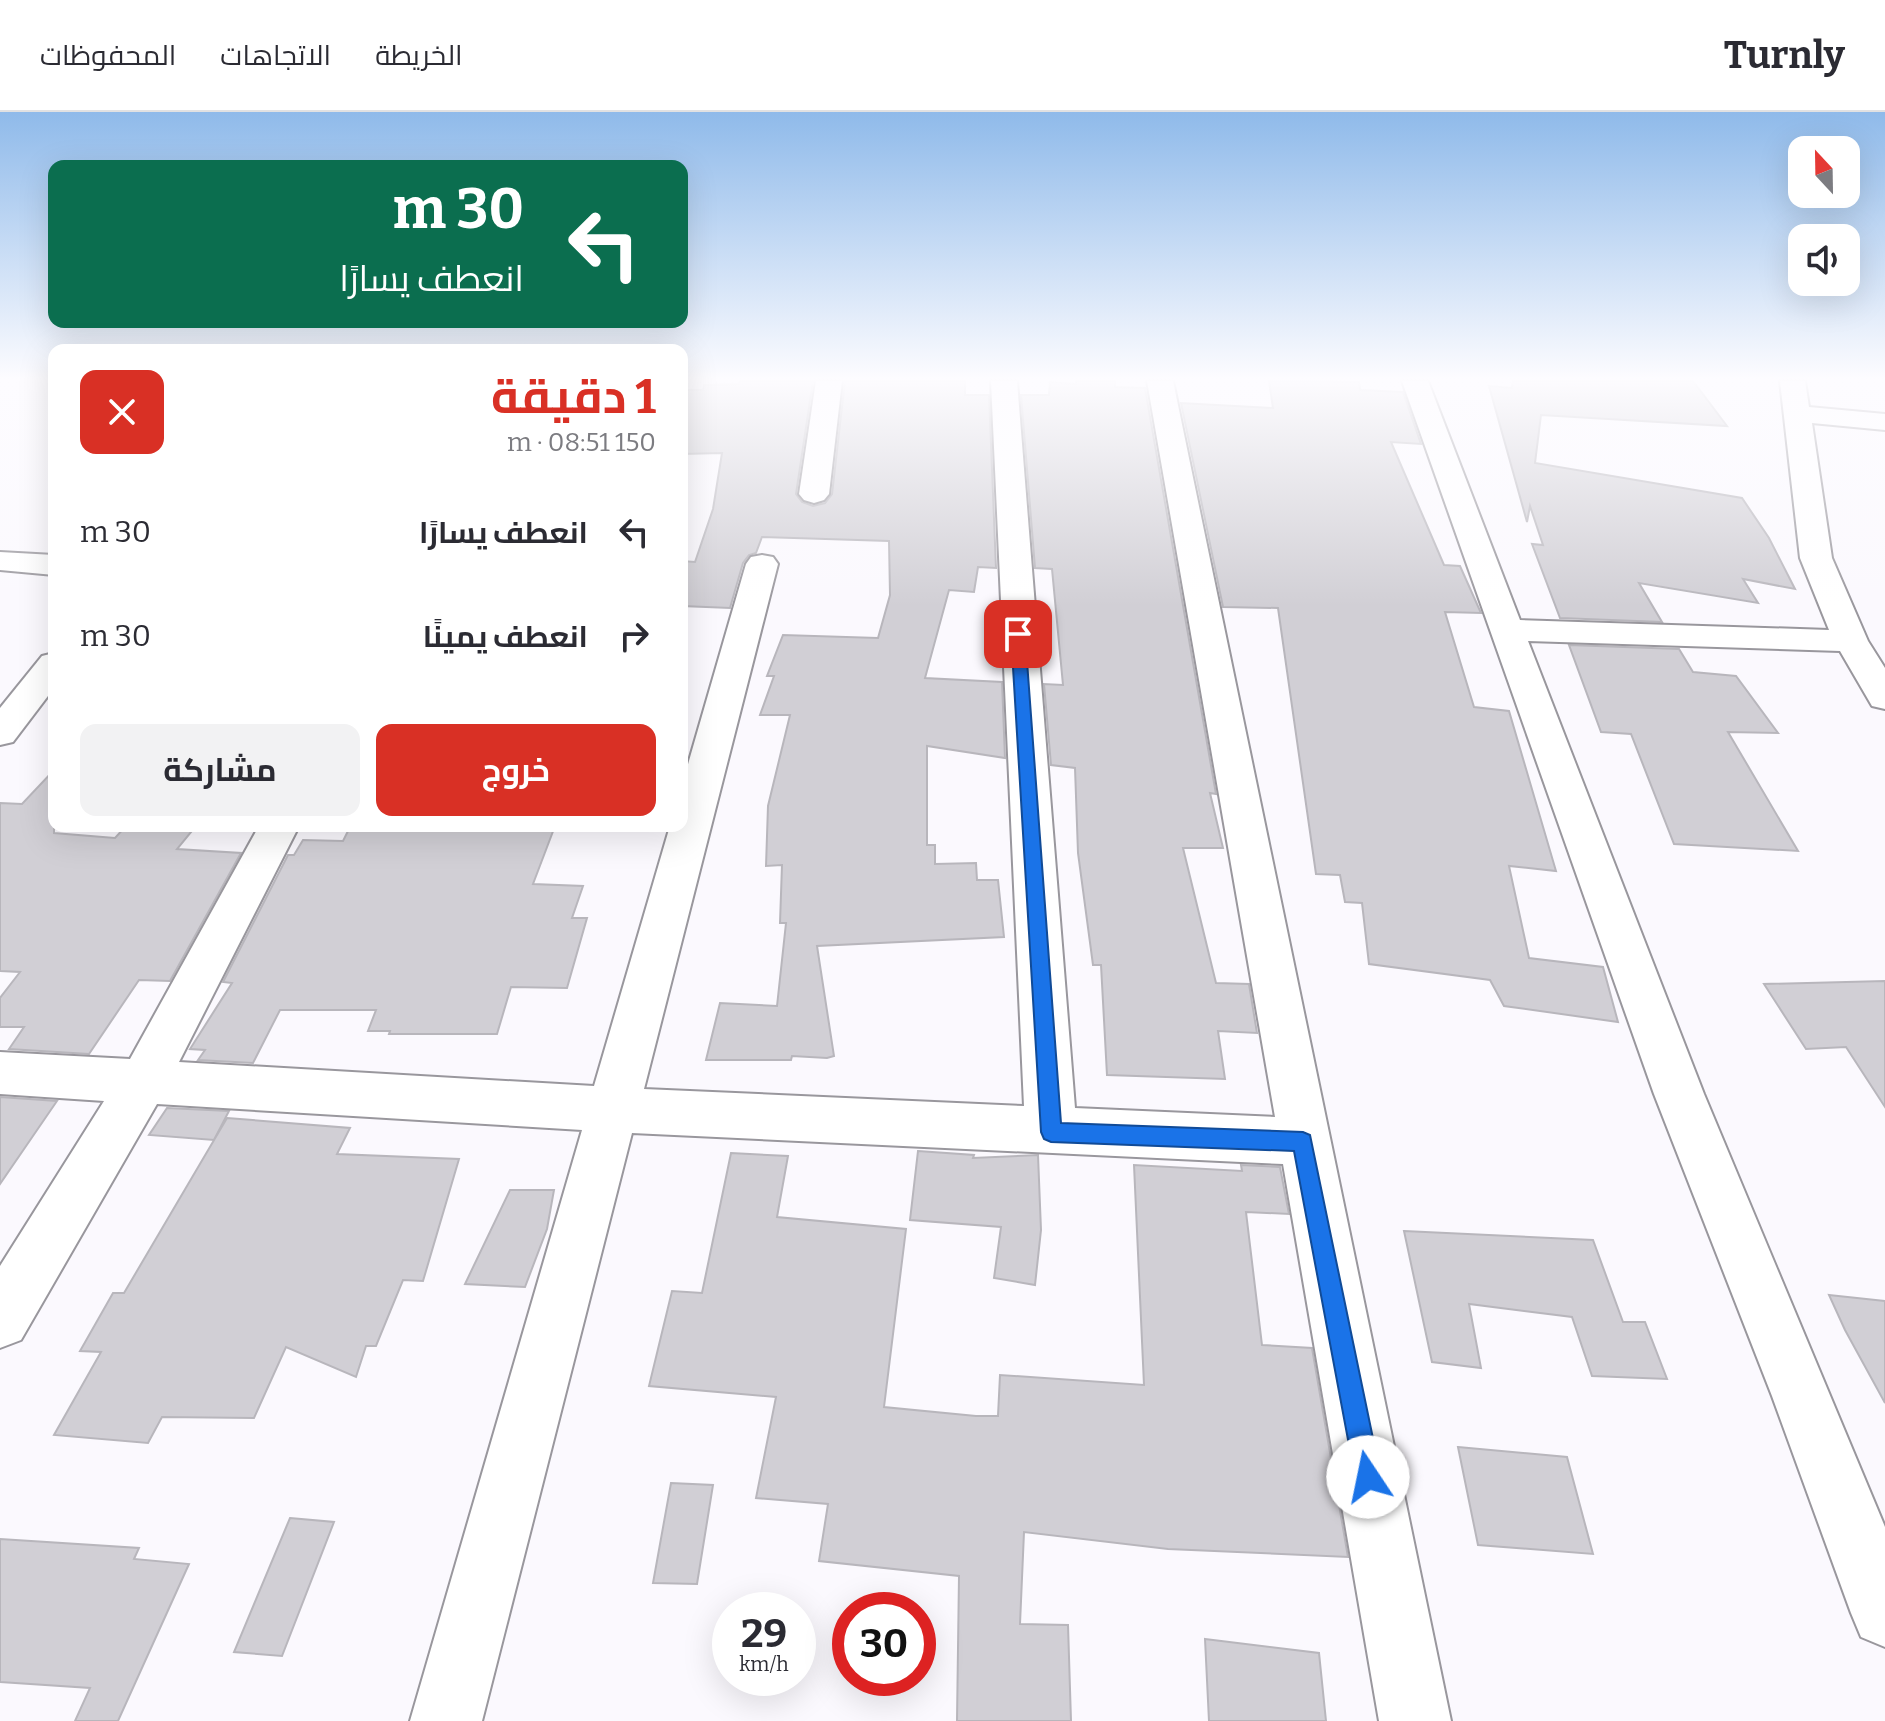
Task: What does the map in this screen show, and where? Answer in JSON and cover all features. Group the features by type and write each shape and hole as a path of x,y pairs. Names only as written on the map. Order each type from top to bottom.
{"street":[{"path":"814,494 819,456"},
{"path":"1009,456 1051,1132"},
{"path":"1174,456 1415,1721"},
{"path":"1443,456 1679,1094 1802,1396 1885,1613"},
{"path":"1801,456 1816,558 1851,641 1885,698"},
{"path":"0,561 48,565"},
{"path":"446,1721 762,564"},
{"path":"1507,630 1851,641"},
{"path":"0,733 48,672"},
{"path":"0,1319 145,1079 276,832"},
{"path":"0,1073 145,1079 614,1110 1303,1142"}],"building":[{"path":"722,456 802,456 796,494 802,502 813,506 825,503 832,494 836,456 991,456 996,568 978,567 974,592 949,590 925,678 1002,682 1005,758 927,746 927,845 935,845 935,864 976,863 977,880 998,880 1004,937 817,946 834,1056 827,1058 792,1056 791,1060 706,1060 720,1003 777,1006 786,923 780,923 782,865 766,866 768,806 790,715 760,715 774,676 767,676 783,635 878,638 890,595 889,541 762,537 756,553 749,555 743,563 730,608 688,606 688,561 695,562 713,509"},
{"path":"1026,456 1157,456 1216,794 1210,793 1223,848 1183,848 1216,983 1249,984 1257,1033 1218,1031 1225,1079 1107,1075 1101,965 1093,965 1078,853 1075,768 1051,765 1044,684 1063,685 1052,569 1035,568"},
{"path":"1192,456 1397,456 1444,565 1460,566 1481,613 1445,612 1474,707 1509,711 1556,871 1509,866 1529,958 1603,967 1618,1022 1504,1006 1490,980 1369,964 1362,903 1345,902 1340,875 1316,874 1278,608 1223,607"},
{"path":"1509,456 1536,456 1535,463 1742,498 1769,538 1795,589 1743,579 1758,603 1639,583 1662,622 1560,618 1532,544 1543,545 1530,506 1527,522"},
{"path":"1569,645 1679,649 1693,672 1736,676 1778,733 1728,732 1798,851 1674,844 1631,734 1601,732"},
{"path":"48,776 48,832 115,838 120,832 191,832 177,849 241,853 170,981 139,980 89,1054 9,1049 24,1027 0,1027 0,998 20,972 0,971 0,803 22,804"},
{"path":"348,832 553,832 533,884 583,886 572,918 587,918 567,988 511,987 497,1034 389,1034 390,1031 368,1031 376,1010 280,1010 253,1063 198,1060 205,1050 190,1049 232,983 223,982 288,855 294,855 303,840 343,841"},
{"path":"1885,981 1885,1107 1846,1047 1806,1049 1764,984"},
{"path":"0,1097 57,1101 0,1184"},
{"path":"167,1108 229,1111 214,1140 149,1135"},
{"path":"227,1118 350,1128 337,1154 459,1159 423,1281 403,1280 376,1346 366,1346 356,1377 286,1347 254,1418 162,1417 148,1443 54,1435 101,1352 80,1351 113,1293 124,1293"},
{"path":"918,1151 974,1155 973,1158 1038,1155 1041,1230 1035,1285 994,1278 1001,1227 910,1220"},
{"path":"731,1153 788,1156 777,1217 906,1229 884,1407 976,1416 998,1416 1000,1375 1144,1385 1134,1165 1242,1171 1241,1165 1280,1167 1289,1214 1246,1212 1262,1345 1312,1348 1348,1557 1168,1549 1024,1532 1020,1624 1068,1625 1071,1721 957,1721 959,1576 819,1561 828,1504 756,1498 776,1397 649,1386 672,1291 702,1293"},
{"path":"510,1190 554,1190 547,1229 525,1287 465,1284"},
{"path":"1404,1231 1593,1240 1623,1322 1645,1322 1667,1379 1592,1376 1572,1317 1469,1304 1481,1368 1432,1362"},
{"path":"1829,1295 1885,1301 1885,1403 1845,1330"},
{"path":"1458,1447 1567,1457 1593,1554 1478,1545"},
{"path":"671,1483 713,1485 697,1584 653,1583"},
{"path":"290,1518 334,1522 282,1656 234,1652"},
{"path":"0,1539 139,1548 134,1559 189,1564 118,1721 75,1721 90,1688 0,1682"},
{"path":"1205,1639 1319,1653 1326,1721 1209,1721"}],"route":[{"path":"1018,634 1051,1132 1303,1142 1368,1477"}]}
